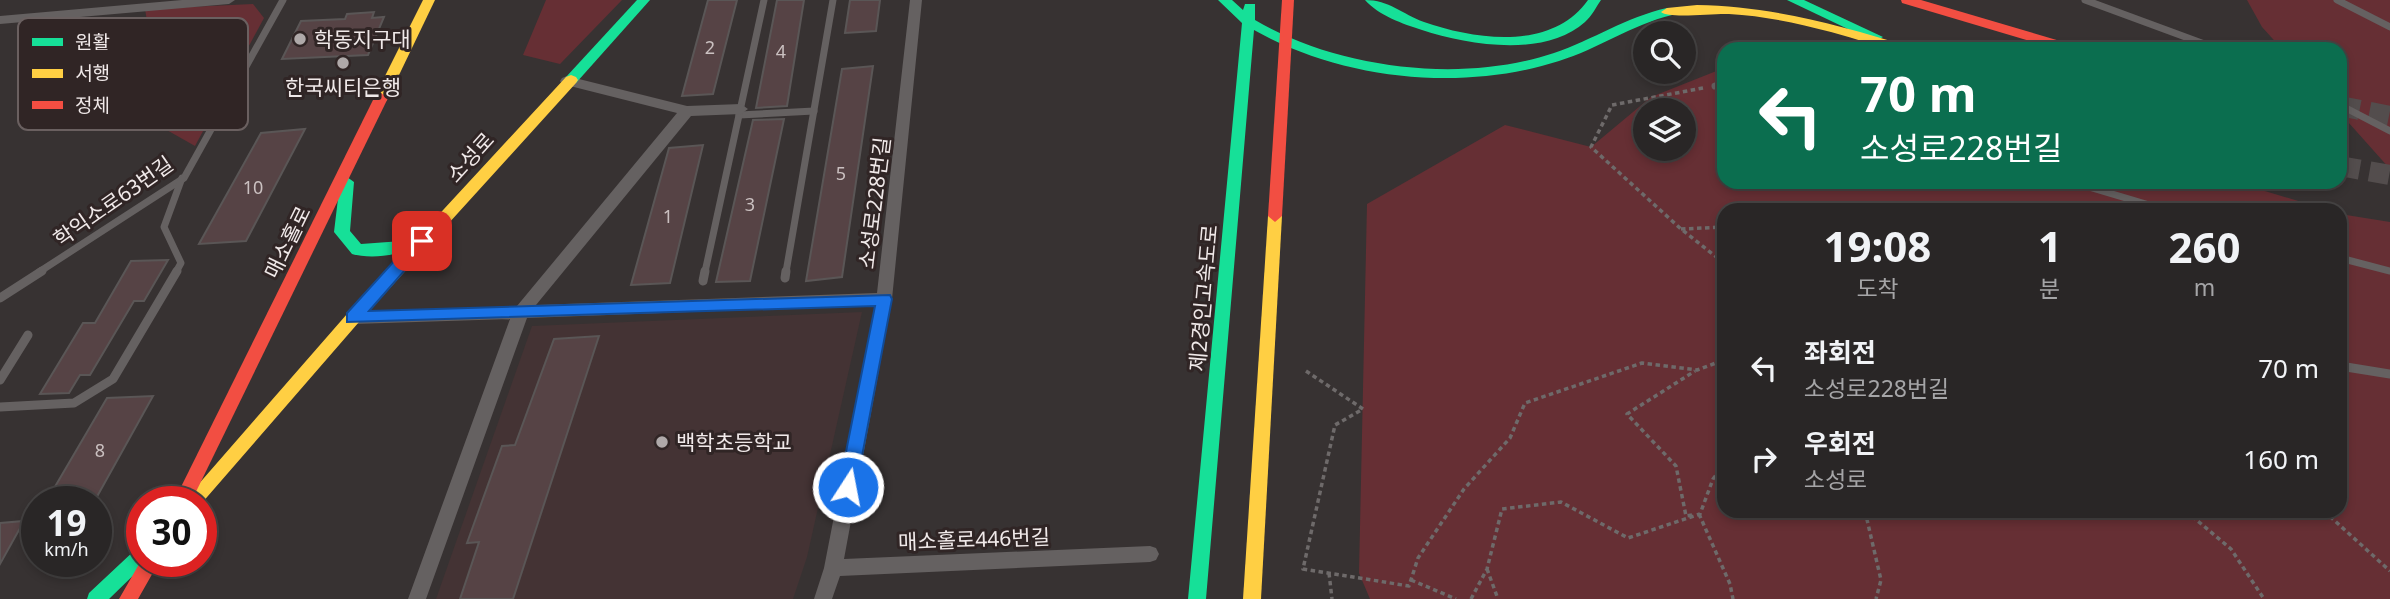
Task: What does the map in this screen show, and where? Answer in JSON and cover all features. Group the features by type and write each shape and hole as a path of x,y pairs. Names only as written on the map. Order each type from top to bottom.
{"main road":[{"name":"매소홀로","path":"190,486 429,0"},
{"name":"소성로","path":"206,486 439,222 644,0"},
{"path":"1224,0 1257,27 1320,54 1370,65 1428,70 1515,67 1561,56 1645,16 1672,10 1713,8 1796,19 1878,42"},
{"name":"제2경인고속도로","path":"1197,599 1250,0"},
{"path":"1252,599 1288,0"},
{"path":"1371,0 1390,15 1419,28 1450,37 1489,40 1552,32 1586,14 1595,0"},
{"path":"1793,0 1887,42"},
{"path":"1907,0 2003,32 2043,42"},
{"path":"351,159 342,232 357,250 405,247 439,222"},
{"path":"96,599 126,570"},
{"path":"128,599 141,577"}],"street":[{"path":"20,18 177,2 229,0"},
{"name":"소성로228번길","path":"353,318 884,299 916,26 916,0"},
{"path":"0,20 18,18"},
{"path":"567,81 687,111 740,112"},
{"path":"418,599 520,314 687,111"},
{"path":"823,599 833,568 884,299"},
{"name":"매소홀로446번길","path":"833,568 1150,554"}],"lane":[{"name":"학익소로63번길","path":"248,62 283,0"},
{"path":"703,281 764,0"},
{"path":"785,278 833,0"},
{"path":"2085,0 2199,42"},
{"path":"2337,0 2390,27"},
{"path":"2347,109 2390,131"},
{"path":"740,112 814,111"},
{"name":"학익소로63번길","path":"0,298 182,178 209,130"},
{"path":"0,407 74,403 113,379 181,263 164,227 182,178"},
{"path":"2096,189 2142,203"},
{"path":"2347,260 2390,271"},
{"path":"0,380 28,335"},
{"path":"2347,367 2390,374"}],"path":[{"path":"1715,86 1612,105 1591,147 1681,229 1717,257"},
{"path":"1681,229 1717,227"},
{"path":"1306,371 1363,409 1335,425 1303,569 1409,586 1418,558 1464,489 1510,438 1525,403 1642,363 1697,370"},
{"path":"1700,514 1686,516 1676,466 1627,414 1697,370 1717,363"},
{"path":"1717,474 1700,514 1730,584 1733,599"},
{"path":"1471,599 1486,569 1502,509 1561,502 1628,538 1700,514"},
{"path":"1867,518 1881,580 1876,599"},
{"path":"2194,518 2231,549 2264,599"},
{"path":"2333,518 2390,571"},
{"path":"1486,569 1497,599"},
{"path":"1329,573 1332,599"},
{"path":"1411,580 1456,599"}],"shaded area":[{"path":"546,0 622,0 560,64 523,55"},
{"path":"2247,0 2390,0 2390,169 2347,121 2347,42 2276,42 2262,27"},
{"path":"253,4 264,18 248,48 248,18 146,18 145,9"},
{"path":"1717,71 1717,189 2258,189 2305,203 1717,203 1717,518 2347,518 2347,215 2390,222 2390,599 1370,599 1359,573 1367,204 1505,125 1591,147 1633,112 1633,161 1696,161 1696,98 1650,98 1684,84 1696,84 1696,79"},
{"path":"167,130 204,130 195,146"},
{"name":"백학초등학교","path":"862,312 807,557 793,599 436,599 532,326"}],"building":[{"path":"708,0 737,0 713,94 682,96"},
{"path":"777,0 804,0 787,106 756,108"},
{"path":"850,0 880,0 876,31 845,33"},
{"path":"374,12 372,18 384,17 368,55 282,59 301,21 345,19 347,14"},
{"path":"873,66 842,277 806,281 842,69"},
{"path":"784,119 750,281 716,282 753,120"},
{"path":"305,129 246,241 199,244 261,133"},
{"path":"703,145 670,283 631,285 669,148"},
{"path":"168,260 144,301 134,301 90,375 80,375 69,393 40,394 83,323 95,323 131,261"},
{"path":"599,336 513,599 460,599 479,542 467,543 502,446 515,445 554,339"},
{"path":"153,396 103,486 55,486 107,398"},
{"path":"21,521 21,526 0,564 0,523"}],"tunnel":[{"path":"2347,107 2390,116"},
{"path":"2347,167 2390,175"}],"traffic: fast":[{"path":"571,80 644,0"},
{"path":"1224,0 1253,24 1284,41 1319,54 1358,64 1441,72 1482,71 1554,58 1638,20 1667,12"},
{"path":"1371,0 1392,13 1444,33 1502,41 1529,40 1555,33 1578,21 1595,0"},
{"path":"1793,0 1876,37"},
{"path":"1197,599 1250,7"},
{"path":"347,182 342,232 357,250 405,247 420,236"},
{"path":"96,599 126,570"}],"traffic: slow":[{"path":"381,98 429,0"},
{"path":"1667,12 1697,9 1757,12 1816,24 1879,42"},
{"path":"206,486 353,318 571,80"},
{"path":"1252,599 1275,216"}],"traffic: jam":[{"path":"1275,216 1288,0"},
{"path":"1907,0 2048,42"},
{"path":"190,486 381,98"},
{"path":"128,599 141,577"}],"place":[{"name":"학동지구대","path":"300,39"},
{"name":"한국씨티은행","path":"343,63"},
{"name":"백학초등학교","path":"662,442"}],"route":[{"path":"422,241 353,318 884,299 848,487"}]}
